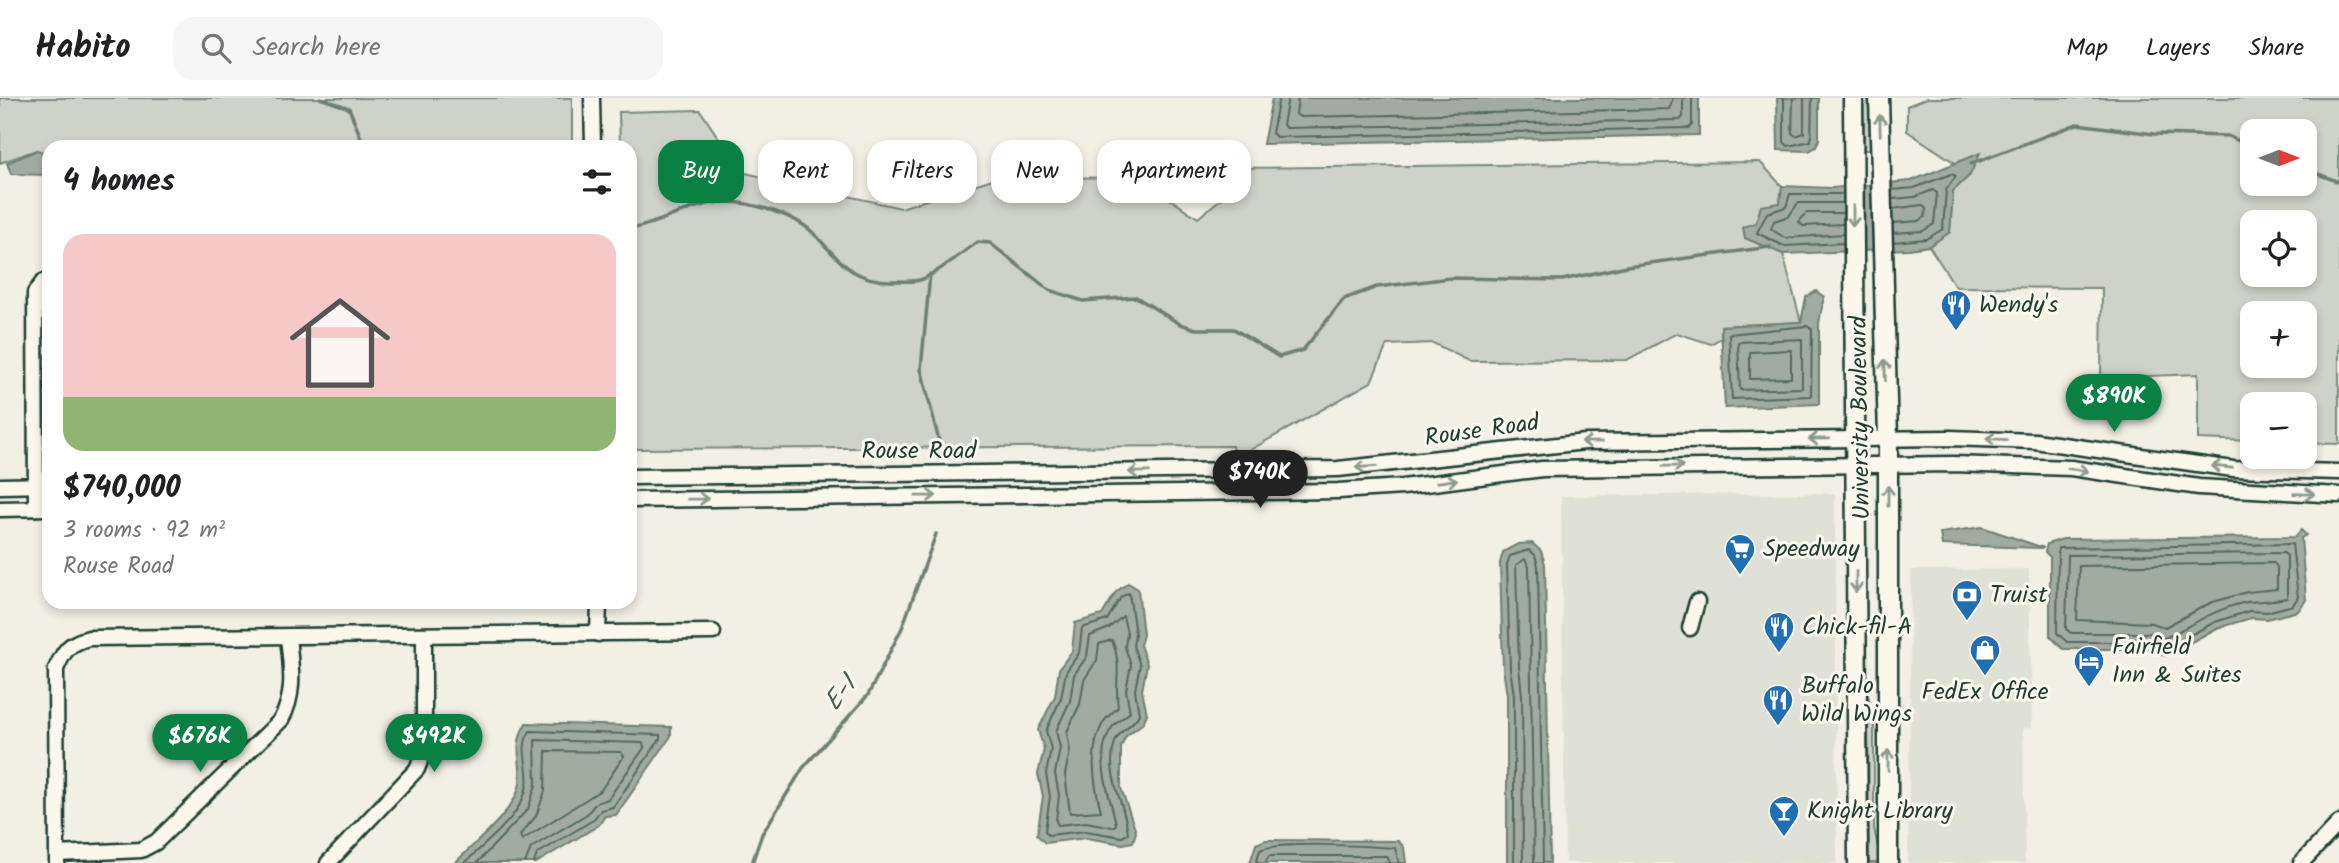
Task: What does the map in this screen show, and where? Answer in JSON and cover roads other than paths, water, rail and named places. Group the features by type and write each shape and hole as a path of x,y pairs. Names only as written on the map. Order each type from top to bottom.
{"main road":[{"name":"University Boulevard","path":"1853,98 1857,863"},
{"name":"University Boulevard","path":"1879,98 1881,282 1888,439 1888,863"}],"street":[{"path":"592,98 593,140"},
{"path":"0,509 42,508 35,293 42,286"},
{"name":"Rouse Road","path":"637,477 1338,469 1585,442 1856,439 2035,441 2233,469 2339,472"},
{"name":"Rouse Road","path":"637,500 1338,491 1403,487 1542,469 1856,464 2025,465 2199,487 2339,495"},
{"path":"1338,469 1338,491"},
{"path":"0,486 42,485"},
{"path":"1690,628 1697,602"},
{"path":"598,634 599,609"},
{"path":"288,637 292,689 290,704 281,720 156,842 141,850 57,858 56,669 64,650 73,642 89,638 713,632"},
{"path":"328,863 417,769 424,751 424,636"},
{"path":"2301,863 2339,822"}],"water":[{"path":"1272,98 1699,98 1699,135 1263,144"},
{"path":"1777,98 1819,98 1819,139 1816,147 1809,151 1778,150"},
{"path":"37,150 42,152 42,175 11,174 7,163"},
{"path":"1980,153 1970,175 1953,191 1950,232 1929,246 1783,254 1745,238 1743,227 1756,223 1761,206 1780,203 1782,186 1832,188 1911,181"},
{"path":"1816,291 1824,297 1819,323 1819,404 1725,408 1721,326 1801,322 1806,297"},
{"path":"1982,527 2044,548 1942,545 1940,533"},
{"path":"2301,530 2306,535 2301,538 2306,600 2298,611 2267,619 2251,618 2217,628 2166,656 2149,649 2063,649 2050,636 2050,557 2045,552 2047,544 2063,539 2295,537"},
{"path":"1532,543 1541,551 1545,564 1550,863 1507,863 1507,695 1503,669 1500,563 1503,552 1518,544"},
{"path":"1128,583 1138,589 1143,635 1140,645 1147,664 1142,691 1147,714 1143,723 1126,736 1121,747 1121,788 1136,832 1133,842 1123,844 1086,838 1045,843 1037,835 1043,796 1038,774 1044,749 1038,730 1055,696 1059,669 1072,651 1075,623 1102,615 1116,592"},
{"path":"526,723 671,727 671,736 616,815 605,816 599,825 536,863 455,863 512,803 520,782 518,746"},
{"path":"1266,840 1398,841 1404,847 1406,863 1250,863 1256,844"}],"waterway":[{"path":"320,98 349,108 364,140"},
{"path":"1971,164 2077,124 2154,134 2228,136 2240,142"},
{"path":"2317,174 2339,182"},
{"path":"637,227 702,205 727,202 748,204 783,215 803,225 855,273 894,281 920,280 978,242 990,243 1049,290 1083,301 1136,297 1180,324 1196,329 1234,329 1279,357 1303,350 1344,299 1377,287 1451,278 1562,280 1627,266 1770,247"},
{"name":"E-1","path":"930,274 921,369 941,449"},
{"name":"E-1","path":"752,863 762,834 803,768 868,695 902,628 936,534"}],"place":[{"name":"Wendy's","path":"1956,332"},
{"name":"Speedway","path":"1740,576"},
{"name":"Truist","path":"1967,622"},
{"name":"Chick-fil-A","path":"1779,654"},
{"name":"FedEx Office","path":"1985,677"},
{"name":"Fairfield Inn & Suites","path":"2089,688"},
{"name":"Buffalo Wild Wings","path":"1778,727"},
{"name":"Knight Library","path":"1784,838"}]}
